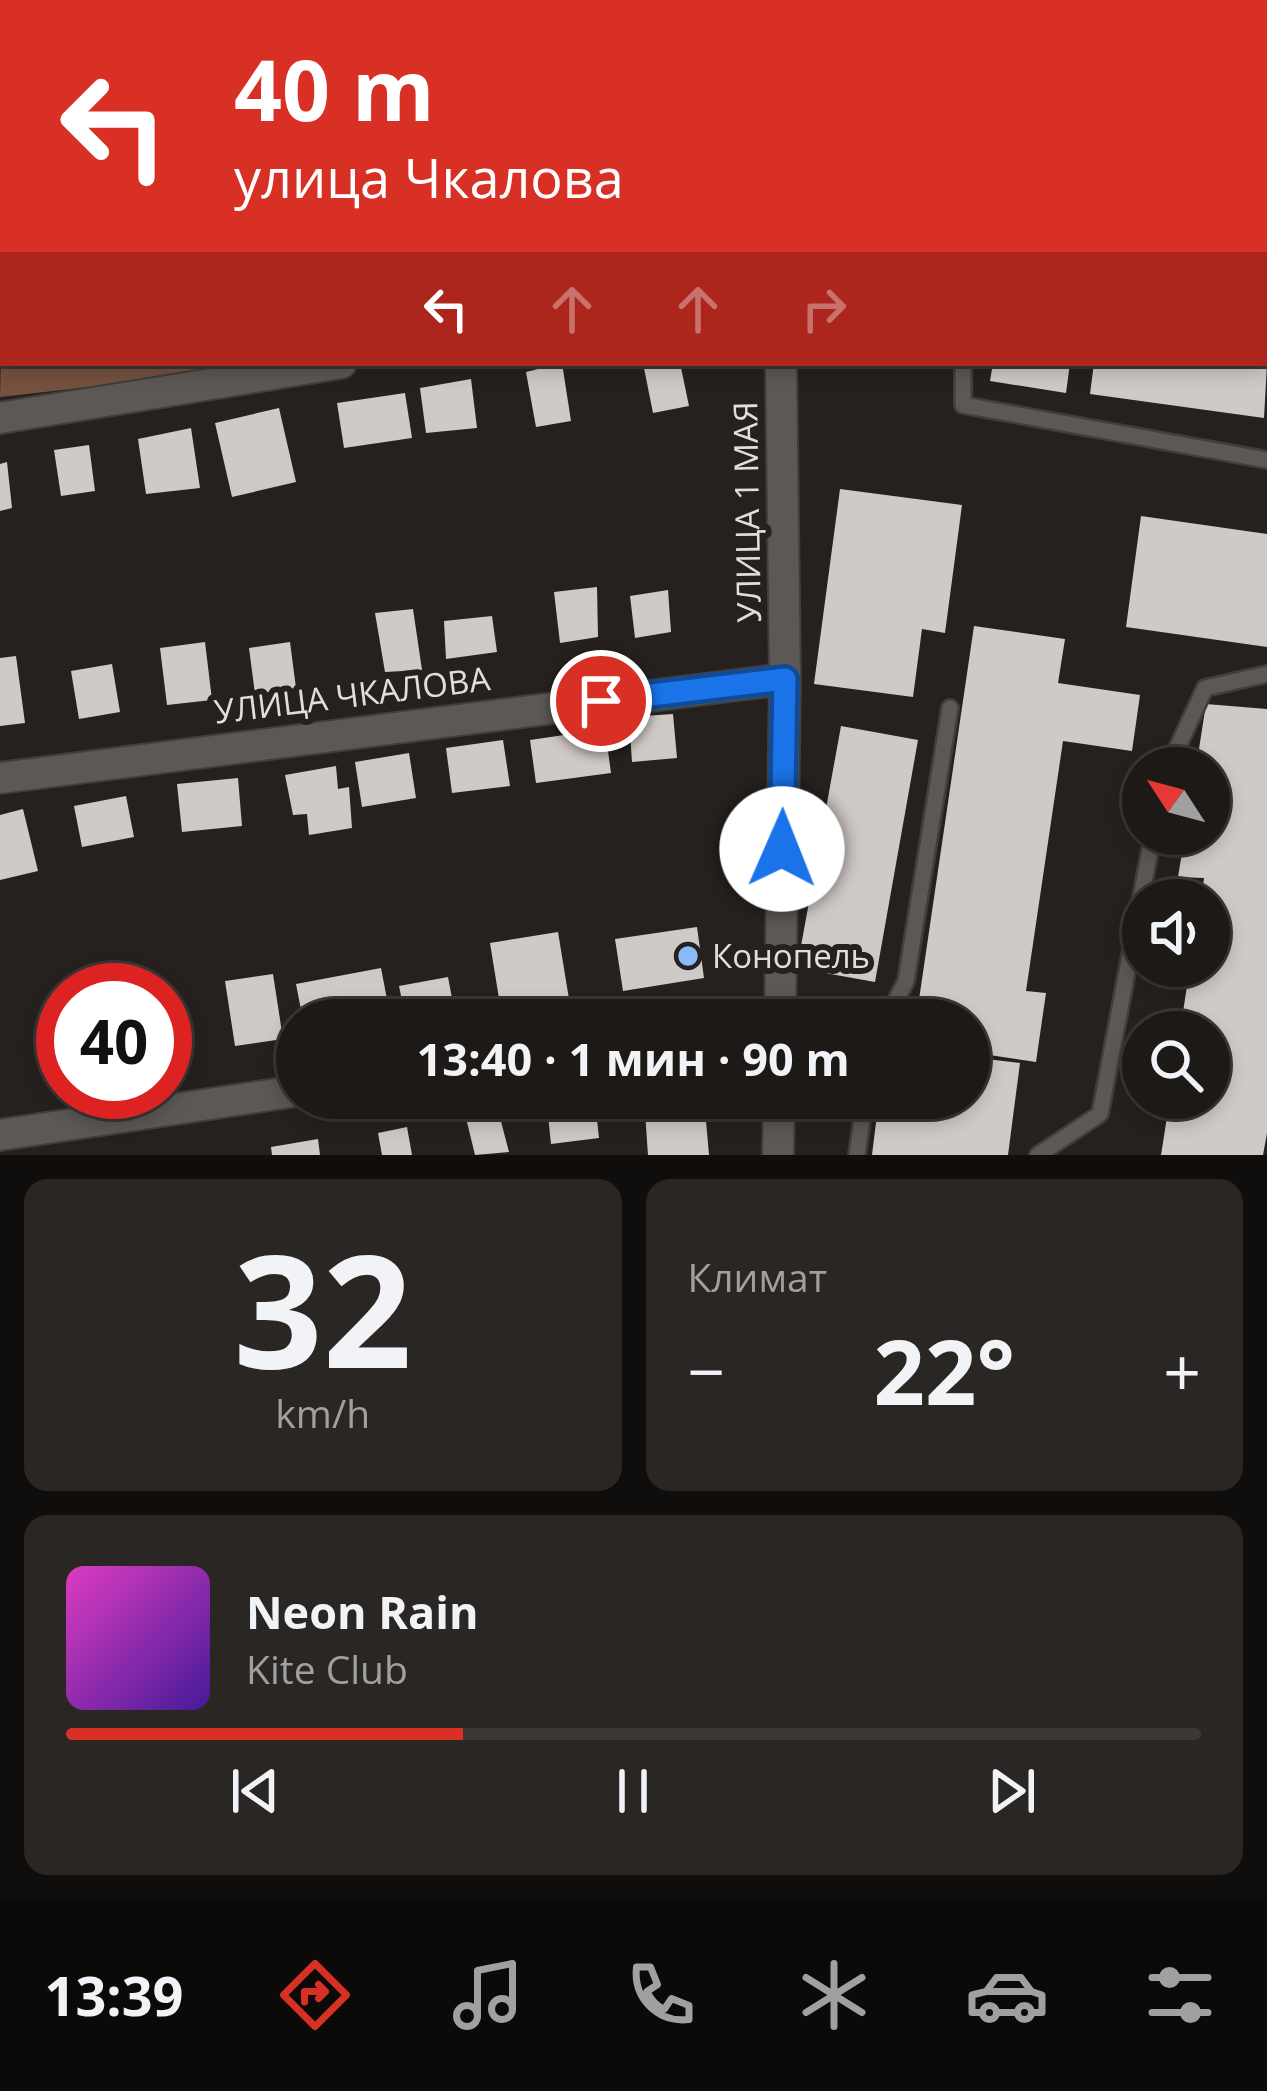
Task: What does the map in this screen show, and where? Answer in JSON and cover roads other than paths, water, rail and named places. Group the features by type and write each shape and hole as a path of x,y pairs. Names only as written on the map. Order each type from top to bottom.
{"street":[{"path":"0,418 322,366"},
{"name":"УЛИЦА 1 МАЯ","path":"779,999 785,679 781,366"},
{"name":"УЛИЦА ЧКАЛОВА","path":"0,778 785,679"},
{"path":"0,1135 276,1094"},
{"path":"778,1155 779,1119"}],"lane":[{"path":"963,366 963,405 1267,460"},
{"path":"1178,747 1205,688 1267,674"},
{"path":"897,999 906,981 950,709"},
{"path":"1038,1155 1100,1114 1150,855"},
{"path":"857,1155 862,1119"}],"place":[{"name":"Конопель","path":"688,956"}]}
